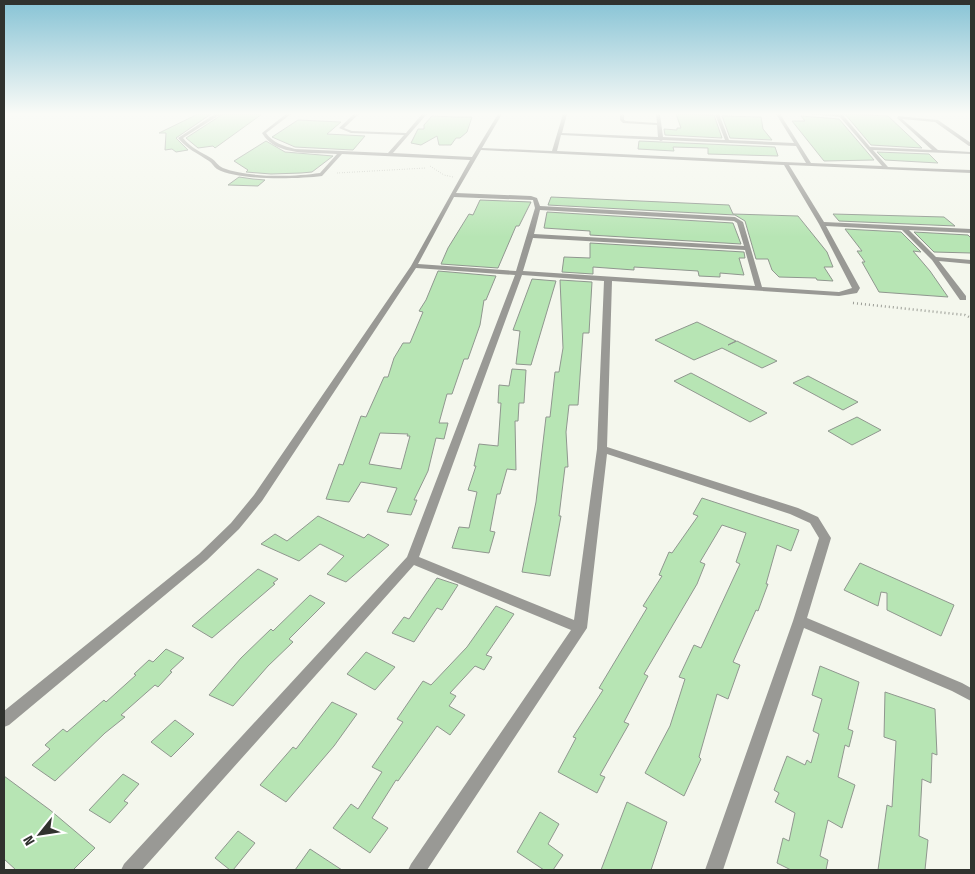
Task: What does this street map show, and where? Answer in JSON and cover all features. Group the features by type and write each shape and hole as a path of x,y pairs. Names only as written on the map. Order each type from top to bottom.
{"street":[{"path":"201,155 220,168 231,172 295,176 322,174 339,155"},
{"path":"386,155 474,159"},
{"path":"4,720 203,557 236,526 258,498 414,266 461,179 477,155"},
{"path":"592,155 971,172"},
{"path":"803,155 810,165"},
{"path":"875,155 887,169"},
{"path":"414,266 839,294 854,291 856,288 822,224 786,164"},
{"path":"130,870 412,559 519,274 538,208 535,199 531,198 454,195"},
{"path":"538,208 728,217 740,222 759,288"},
{"path":"822,224 971,231"},
{"path":"903,227 934,259 963,298"},
{"path":"530,236 748,248"},
{"path":"934,259 971,262"},
{"path":"417,870 580,628 602,449 608,280"},
{"path":"602,449 794,511 814,520 825,538 800,621 714,870"},
{"path":"412,559 580,628"},
{"path":"800,621 957,687 971,695"}],"path":[{"path":"428,157 431,168"},
{"path":"322,174 431,168 444,175 461,179"},
{"path":"846,302 965,315 971,318"}],"building":[{"path":"244,155 333,156 312,172 301,173 271,174 246,172 248,170 234,161"},
{"path":"736,155 778,155 778,156"},
{"path":"819,155 870,155 874,160 824,161"},
{"path":"880,155 930,155 938,163 885,160"},
{"path":"239,177 265,180 258,186 228,185"},
{"path":"551,197 729,205 733,214 798,216 827,252 833,267 824,267 833,281 817,280 816,278 779,277 772,270 768,259 756,259 745,221 735,215 548,205"},
{"path":"480,200 531,202 519,226 516,226 498,268 441,264 448,248 469,214 473,215"},
{"path":"547,212 733,223 741,244 590,235 590,231 544,228"},
{"path":"833,214 944,217 955,226 839,221"},
{"path":"845,229 901,232 921,252 913,251 948,297 879,292 862,262 865,262 857,251 862,251"},
{"path":"914,232 968,235 971,238 971,253 934,252"},
{"path":"590,243 744,252 745,258 739,258 744,275 720,273 720,277 699,276 698,271 634,267 634,270 593,267 593,274 562,272 564,257 590,258"},
{"path":"438,271 496,276 486,300 484,300 480,325 468,359 464,359 452,394 447,394 439,423 448,423 444,439 436,438 428,471 414,500 417,500 411,515 387,512 397,488 361,482 349,502 326,499 339,464 343,465 361,416 366,417 384,377 388,377 394,358 403,343 410,343 423,312 419,311 426,300","holes":["380,433 408,434 407,436 410,436 401,469 369,464"]},
{"path":"532,279 556,281 531,365 516,364 520,331 513,330"},
{"path":"560,280 592,282 589,333 583,333 578,405 569,405 566,432 568,467 565,467 559,516 561,516 550,576 522,572 536,502 546,417 550,417 555,372 559,372 563,348"},
{"path":"697,322 736,341 728,345 737,341 777,361 762,368 722,348 694,360 655,340"},
{"path":"512,369 526,370 524,403 519,403 518,421 515,421 516,470 507,469 500,494 497,494 490,531 495,532 489,553 452,548 459,527 469,528 477,492 468,490 476,466 474,466 479,444 498,446 501,403 498,403 499,385 509,386"},
{"path":"691,373 767,413 750,422 674,381"},
{"path":"808,376 858,402 843,410 793,383"},
{"path":"857,417 881,430 852,445 828,431"},
{"path":"702,498 799,530 791,551 777,545 766,584 768,584 758,611 756,610 733,662 740,665 728,699 717,694 699,757 701,759 684,796 645,773 670,726 685,679 679,677 694,645 701,648 740,564 736,562 746,533 722,525 700,562 705,564 697,584 644,674 648,676 624,722 629,724 600,775 605,777 597,793 558,772 576,738 573,737 603,690 599,688 647,608 643,606 662,576 659,575 669,552 672,553 698,516 693,514"},
{"path":"318,516 364,538 368,534 389,545 346,582 327,574 344,556 320,544 299,561 261,544 275,534 287,541"},
{"path":"860,563 954,605 941,636 887,610 887,593 881,592 878,606 844,590"},
{"path":"258,569 278,579 273,583 275,584 212,638 192,626"},
{"path":"437,578 458,585 442,610 437,608 414,642 392,633 404,617 409,619"},
{"path":"310,595 325,603 289,639 293,642 268,666 233,706 209,695 241,658 271,629 273,631"},
{"path":"496,606 514,614 486,655 492,657 484,670 475,666 450,693 456,696 449,706 465,715 450,735 437,726 398,781 396,780 372,818 388,828 370,853 333,828 351,804 358,809 382,772 372,767 403,722 397,719 423,681 431,685 467,647"},
{"path":"166,649 184,658 170,671 172,672 158,687 155,685 121,715 125,717 105,733 55,781 32,765 50,749 45,745 63,729 67,732 104,700 106,702 136,675 134,674 149,660 153,662"},
{"path":"366,652 395,667 375,690 347,674"},
{"path":"820,666 859,682 848,729 853,731 849,747 845,745 838,777 855,785 842,828 828,820 820,856 828,860 826,870 791,870 777,863 783,838 789,841 795,813 775,802 779,793 774,790 787,756 805,765 807,760 811,763 819,734 813,731 822,699 812,695"},
{"path":"885,692 935,709 937,755 932,753 931,783 922,779 919,836 928,840 925,870 878,870 887,805 892,807 896,741 884,737"},
{"path":"332,702 357,714 334,746 286,802 260,785 293,747 296,749"},
{"path":"175,720 194,734 171,757 151,742"},
{"path":"123,774 139,784 124,801 128,803 110,823 89,810"},
{"path":"4,776 50,810 95,848 73,870 16,870 4,859"},
{"path":"627,802 667,822 651,870 601,870"},
{"path":"540,812 559,824 548,844 563,855 553,870 544,870 517,852"},
{"path":"238,831 255,843 233,870 230,870 215,858"},
{"path":"310,849 342,870 295,870"}]}
